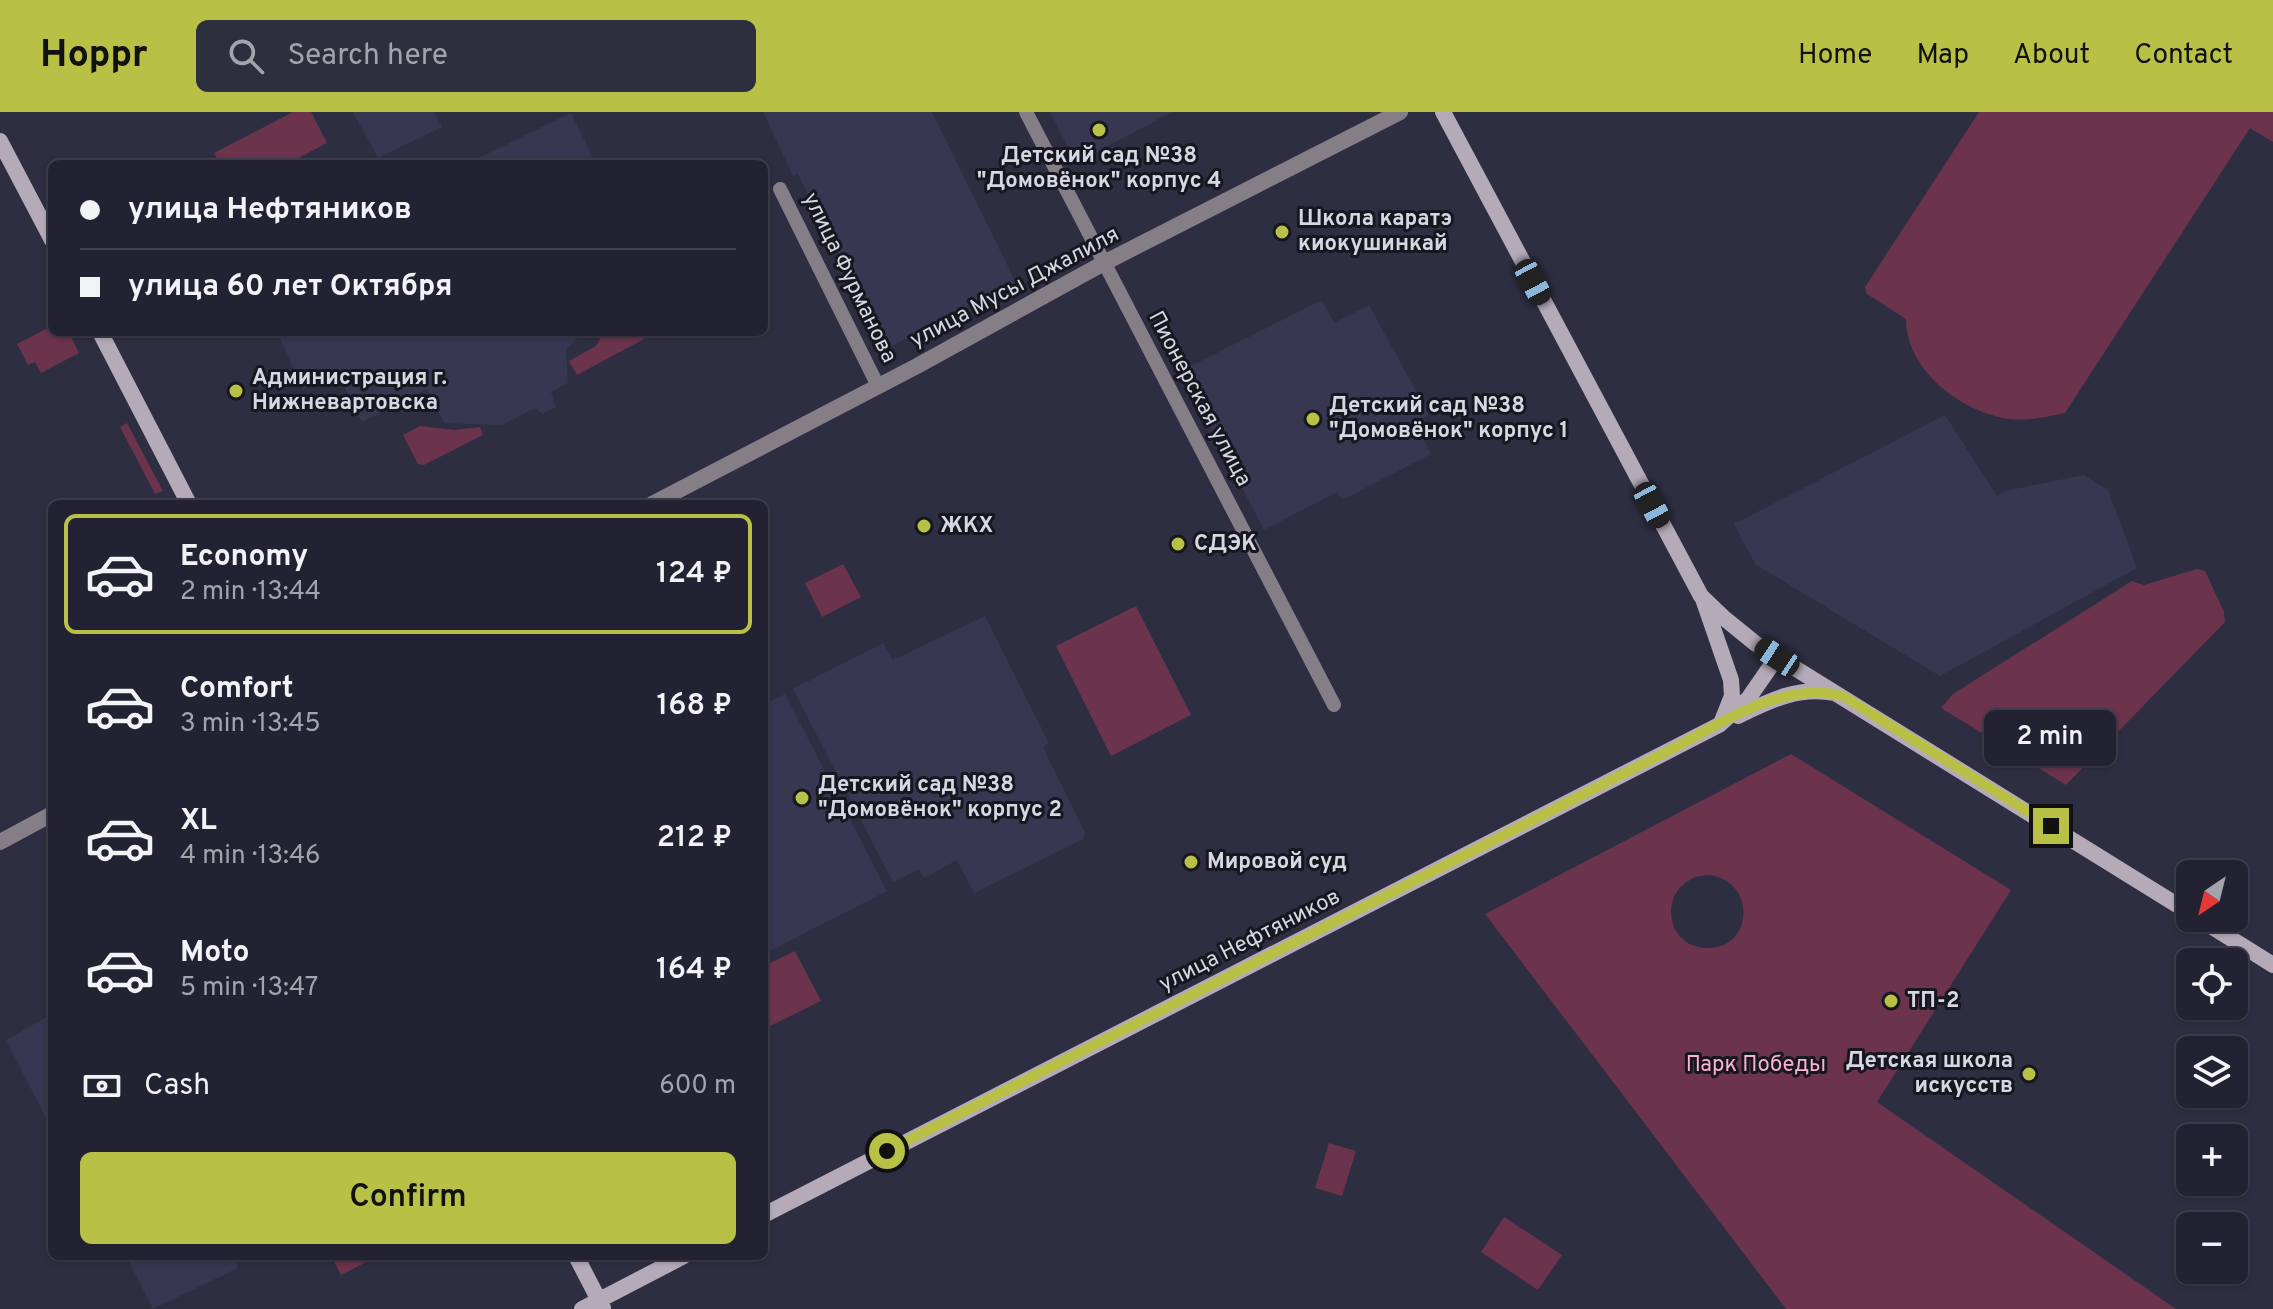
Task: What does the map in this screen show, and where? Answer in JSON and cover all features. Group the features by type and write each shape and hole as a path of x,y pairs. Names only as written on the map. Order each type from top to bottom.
{"main road":[{"path":"1443,112 1701,596 1731,680 1732,696 1719,725"},
{"path":"0,141 48,232"},
{"path":"102,336 187,500"},
{"path":"1701,596 1739,631 1777,657 2176,904"},
{"name":"улица Нефтяников","path":"768,1213 1719,725 1748,699 1777,657"},
{"path":"1719,725 1785,694 1815,691 1843,696"},
{"path":"2220,932 2273,965"},
{"path":"578,1260 601,1305"},
{"path":"582,1309 601,1305 677,1260"}],"street":[{"name":"Пионерская улица","path":"1026,112 1334,705"},
{"name":"улица Мусы Джалиля","path":"660,500 1104,263 1400,112"},
{"name":"улица Фурманова","path":"780,189 878,386"},
{"path":"0,842 48,816"}],"shaded area":[{"path":"353,112 434,112 442,127 378,158"},
{"path":"763,112 932,112 1016,283 888,348 885,353 874,341 878,334 798,174 793,176"},
{"name":"Детский сад №38 \"Домовёнок\" корпус 4","path":"1050,112 1172,112 1076,163"},
{"path":"571,113 594,160 474,160"},
{"name":"Детский сад №38 \"Домовёнок\" корпус 1","path":"1322,300 1334,323 1369,305 1429,415 1414,423 1431,454 1342,500 1337,492 1264,530 1181,371"},
{"path":"279,336 579,336 566,350 568,383 551,392 556,407 543,414 535,408 502,425 444,423 427,389 362,422 337,372 303,389"},
{"path":"1945,415 1997,496 2005,491 2084,475 2108,490 2137,568 1940,676 1755,564 1734,524"},
{"path":"985,616 1049,743 1043,747 1085,833 1083,839 974,893 957,860 924,878 919,869 893,882 793,689 883,643 893,660"},
{"name":"Детский сад №38 \"Домовёнок\" корпус 2","path":"785,694 887,891 768,952 768,703"},
{"path":"48,1016 48,1122 6,1040"},
{"path":"128,1260 235,1260 238,1268 153,1309"}],"green space":[{"path":"293,112 311,112 327,143 295,160 218,160 214,153"},
{"path":"1979,112 2273,112 2273,142 2250,128 2065,413 2009,419 1973,408 1956,398 1926,372 1915,356 1908,338 1906,319 1867,294 1865,287"},
{"path":"48,328 48,336 71,336 79,353 41,373 35,362 28,365 17,344"},
{"path":"602,336 646,338 577,375 569,361 596,346"},
{"path":"127,423 163,491 155,494 120,427"},
{"path":"420,426 454,430 480,427 483,435 424,465 418,464 403,435"},
{"path":"843,564 861,597 822,617 805,583"},
{"path":"2197,569 2205,571 2224,612 2225,622 2066,785 1941,708 1953,694 2132,581 2144,585"},
{"path":"1136,606 1191,715 1111,756 1056,646"},
{"name":"Парк Победы","path":"1791,754 2011,890 1877,1102 2176,1309 1786,1309 1485,914","holes":["1710,875 1725,880 1736,889 1742,901 1744,914 1741,927 1734,938 1723,945 1708,948 1692,945 1680,937 1673,925 1671,912 1674,899 1681,887 1693,878"]},
{"path":"795,951 821,1001 768,1027 768,964"},
{"path":"1329,1143 1356,1151 1342,1196 1315,1188"},
{"path":"1504,1217 1562,1255 1538,1290 1481,1252"},
{"path":"333,1260 370,1260 341,1275"}],"place":[{"name":"Детский сад №38 \"Домовёнок\" корпус 4","path":"1099,130"},
{"name":"Школа каратэ киокушинкай","path":"1282,232"},
{"name":"Администрация г. Нижневартовска","path":"236,391"},
{"name":"Детский сад №38 \"Домовёнок\" корпус 1","path":"1313,419"},
{"name":"ЖКХ","path":"924,526"},
{"name":"СДЭК","path":"1178,544"},
{"name":"Детский сад №38 \"Домовёнок\" корпус 2","path":"802,798"},
{"name":"Мировой суд","path":"1191,862"},
{"name":"ТП-2","path":"1891,1001"},
{"name":"Детская школа искусств","path":"2029,1074"}],"route":[{"path":"887,1151 1785,694 1815,691 1843,696 2051,826"}]}
